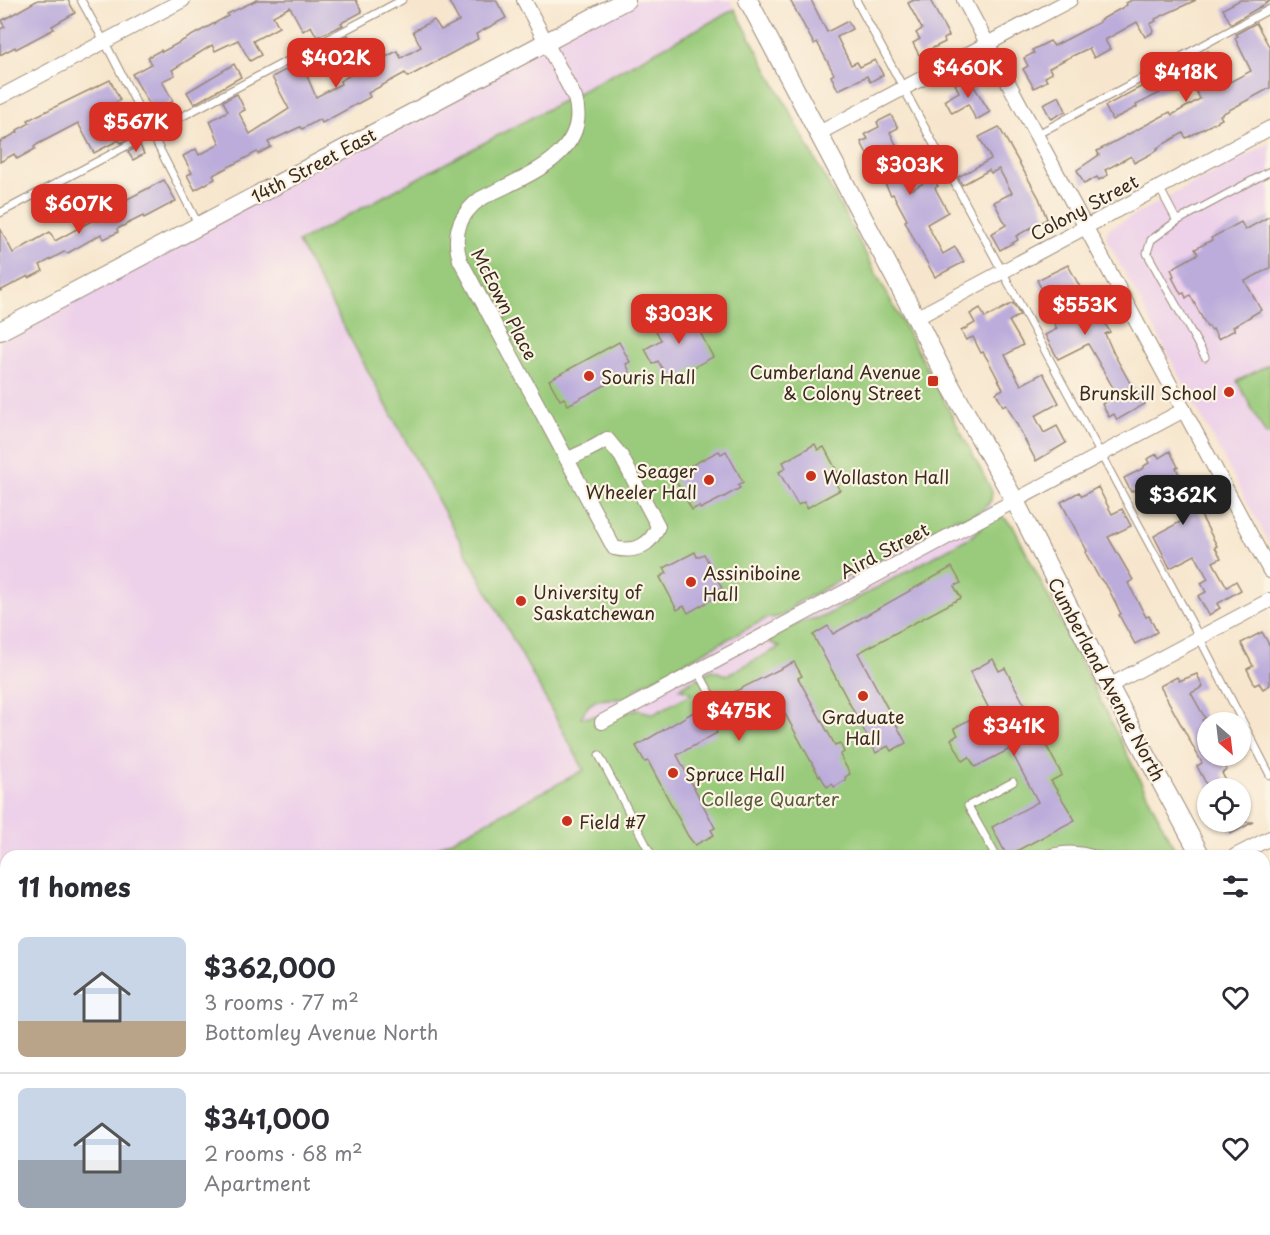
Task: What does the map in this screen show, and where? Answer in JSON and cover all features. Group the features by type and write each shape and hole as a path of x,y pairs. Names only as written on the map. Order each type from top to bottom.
{"main road":[{"name":"14th Street East","path":"0,331 626,0"},
{"name":"Cumberland Avenue North","path":"748,0 944,374 1015,501 1193,850"}],"street":[{"path":"0,97 183,0"},
{"name":"McEown Place","path":"524,0 575,98 578,106 578,122 567,146 553,161 472,205 458,227 456,244 460,260 614,548 633,550 652,539 658,526 621,456 607,439 567,460"},
{"path":"964,0 1270,571"},
{"path":"819,133 1070,0"},
{"name":"Colony Street","path":"916,318 1270,128"},
{"name":"Aird Street","path":"602,722 1184,410"},
{"path":"1109,686 1270,600"},
{"path":"1247,850 1270,838"}],"lane":[{"path":"81,0 105,41 199,226"},
{"path":"0,213 402,0"},
{"path":"856,0 1200,639 1270,775"},
{"path":"1036,135 1270,9"},
{"path":"1205,357 1147,253 1151,240 1177,221 1270,171"},
{"path":"1159,188 1177,221"},
{"path":"698,671 717,706"},
{"path":"599,755 649,850"},
{"path":"993,850 968,806 1013,782"}],"shaded area":[{"name":"University of Saskatchewan","path":"637,0 730,0 741,20 742,32 1174,850 0,850 0,331 559,35"},
{"name":"Brunskill School","path":"1270,143 1270,545 1106,238 1108,229"}],"green space":[{"name":"College Quarter","path":"735,9 989,485 992,492 991,500 976,514 956,518 795,604 783,615 767,618 637,688 631,695 594,702 587,707 581,718 639,710 654,714 693,693 679,688 712,670 727,675 780,647 767,641 803,621 823,617 974,535 989,520 1003,517 1013,526 1175,850 433,850 584,770 298,242"},
{"path":"1270,364 1270,434 1266,435 1237,381"}],"building":[{"path":"38,0 68,0 75,13 52,26 54,29 0,55 0,29 5,27 1,21"},
{"path":"257,0 356,0 362,12 341,23 343,25 317,37 311,26 303,31 290,7 273,16 279,27 253,41 261,55 250,61 238,40 215,51 212,45 172,70 175,75 162,81 173,101 154,112 132,74 151,64 148,57 161,50 162,52 228,16 227,14"},
{"path":"448,0 496,0 506,18 476,34 478,39 408,77 405,73 368,93 370,97 322,123 320,119 302,129 300,127 268,142 271,147 213,175 215,179 195,190 187,175 192,173 183,156 196,149 199,155 220,144 210,121 228,111 223,101 237,94 245,110 239,113 250,134 289,109 272,77 301,62 316,97 341,84 340,81 354,73 337,41 348,35 365,68 397,51 401,58 421,47 413,31 434,20 441,30 459,21"},
{"path":"790,0 811,0 827,32 848,21 852,29 837,37 851,65 857,62 860,67 875,60 883,75 870,82 867,76 838,90 831,76 834,74 817,42 814,44"},
{"path":"914,0 930,0 949,36 944,39 945,42 919,55 913,43 920,39 916,33 922,29 908,3"},
{"path":"1132,0 1196,0 1155,19 1156,21 1150,24 1153,29 1152,33 1145,37 1137,22 1105,40 1110,49 1094,58 1089,48 1049,68 1052,73 1045,77 1047,81 1034,88 1023,69 1028,66 1024,58 1034,53 1032,50 1050,41 1054,46 1100,22"},
{"path":"1240,0 1270,1 1231,24 1223,9"},
{"path":"1256,23 1270,48 1270,88 1220,115 1222,119 1186,138 1183,133 1134,163 1131,156 1105,170 1108,175 1099,180 1097,177 1084,184 1077,170 1099,155 1097,151 1170,112 1172,115 1200,99 1189,78 1112,120 1105,106 1208,51 1224,85 1251,71 1235,38 1238,36 1236,34"},
{"path":"234,64 241,77 194,104 187,92"},
{"path":"968,77 990,112 976,120 968,104 952,113 945,100 959,92 955,84"},
{"path":"110,80 120,100 110,106 120,126 127,122 134,135 121,143 119,140 94,153 78,123 38,144 34,147 35,149 17,159 14,154 0,162 0,142 30,123 28,120"},
{"path":"1059,96 1066,111 1051,119 1043,104"},
{"path":"891,115 898,128 890,132 908,170 902,173 911,190 933,178 938,186 935,188 948,212 927,224 943,254 955,247 964,262 935,277 893,194 891,195 884,182 882,184 861,142 868,139 865,134 879,127 877,122"},
{"path":"999,127 1039,198 1047,219 1016,236 1018,240 1000,250 991,234 1006,225 994,202 1012,193 999,169 991,173 989,170 962,185 958,177 991,159 979,137"},
{"path":"140,145 144,154 133,160 128,152"},
{"path":"164,180 176,201 117,229 118,232 104,239 101,234 68,253 64,252 40,265 43,271 0,291 0,228 13,253 50,232 55,241 108,212 106,208"},
{"path":"1270,216 1270,268 1245,281 1261,310 1233,327 1235,330 1218,339 1213,329 1207,327 1190,295 1186,298 1184,293 1181,294 1172,277 1174,276 1171,269 1198,254 1195,249 1212,240 1211,238 1241,222 1245,230"},
{"path":"1068,265 1093,311 1097,309 1110,332 1105,334 1114,354 1134,390 1137,389 1145,404 1117,420 1114,414 1109,417 1102,404 1116,396 1116,393 1088,344 1058,359 1045,335 1057,329 1044,304 1048,301 1037,280"},
{"path":"1013,303 1020,315 1009,321 1023,345 1005,355 1021,385 1043,373 1059,403 1035,416 1044,433 1057,426 1066,443 1036,461 1006,404 1003,406 996,393 1003,389 989,362 983,352 981,353 973,337 966,340 961,331 975,323 970,314 980,308 985,318"},
{"path":"690,306 704,331 700,332 713,357 670,383 658,361 653,364 645,349 661,340 653,325"},
{"name":"Souris Hall","path":"619,342 630,362 626,364 630,372 568,405 564,398 560,400 549,380"},
{"name":"Wollaston Hall","path":"815,444 818,450 824,447 842,481 836,484 840,490 807,508 804,502 798,505 779,472 786,468 783,462"},
{"name":"Seager Wheeler Hall","path":"719,451 721,454 726,451 743,482 738,485 740,488 724,497 700,509 699,506 692,510 675,479 682,475 680,471"},
{"path":"1170,451 1178,467 1176,468 1217,546 1215,547 1221,558 1213,562 1227,587 1236,581 1241,590 1217,604 1220,608 1209,615 1198,596 1206,592 1201,583 1208,579 1195,555 1170,568 1154,536 1182,521 1172,502 1168,504 1161,492 1141,503 1134,490 1131,492 1124,478 1144,468 1149,463 1147,459 1157,454 1159,458"},
{"path":"1098,487 1112,514 1122,509 1131,526 1108,537 1133,580 1128,583 1146,617 1149,616 1157,632 1135,644 1119,615 1121,614 1108,588 1098,576 1061,502 1079,492 1082,496"},
{"name":"Assiniboine Hall","path":"695,552 697,557 704,554 722,588 715,591 718,596 688,613 684,606 677,610 660,577 667,573 664,568"},
{"name":"Graduate Hall","path":"952,567 961,583 954,586 961,598 858,653 906,743 891,751 888,746 876,753 813,635 828,626 833,634"},
{"path":"1262,632 1270,646 1270,685 1263,689 1259,683 1255,685 1247,669 1253,666 1241,643"},
{"path":"993,659 999,671 1005,668 1062,775 1051,781 1075,820 1018,850 1004,850 992,827 1038,802 1010,749 975,767 969,757 963,761 951,739 958,735 954,728 989,709 970,672"},
{"path":"794,662 802,676 798,678 835,745 840,743 844,752 840,755 850,774 845,777 846,780 834,787 832,784 827,787 778,701 738,722 735,717 715,728 717,733 677,755 715,828 711,830 714,835 695,845 648,761 645,762 636,746 697,710 695,707 704,702 708,710 712,708 719,711 726,700 724,697"},
{"path":"1197,674 1203,687 1191,693 1202,712 1197,712 1197,754 1160,686 1177,677 1179,681"},
{"path":"1197,766 1225,766 1227,770 1222,773 1224,778 1203,778"}],"place":[{"name":"Souris Hall","path":"589,376"},
{"name":"Cumberland Avenue & Colony Street","path":"933,381"},
{"name":"Brunskill School","path":"1229,392"},
{"name":"Wollaston Hall","path":"811,476"},
{"name":"Seager Wheeler Hall","path":"709,480"},
{"name":"Assiniboine Hall","path":"691,582"},
{"name":"University of Saskatchewan","path":"521,601"},
{"name":"Graduate Hall","path":"863,696"},
{"name":"Spruce Hall","path":"673,773"},
{"name":"Field #7","path":"567,821"}]}
